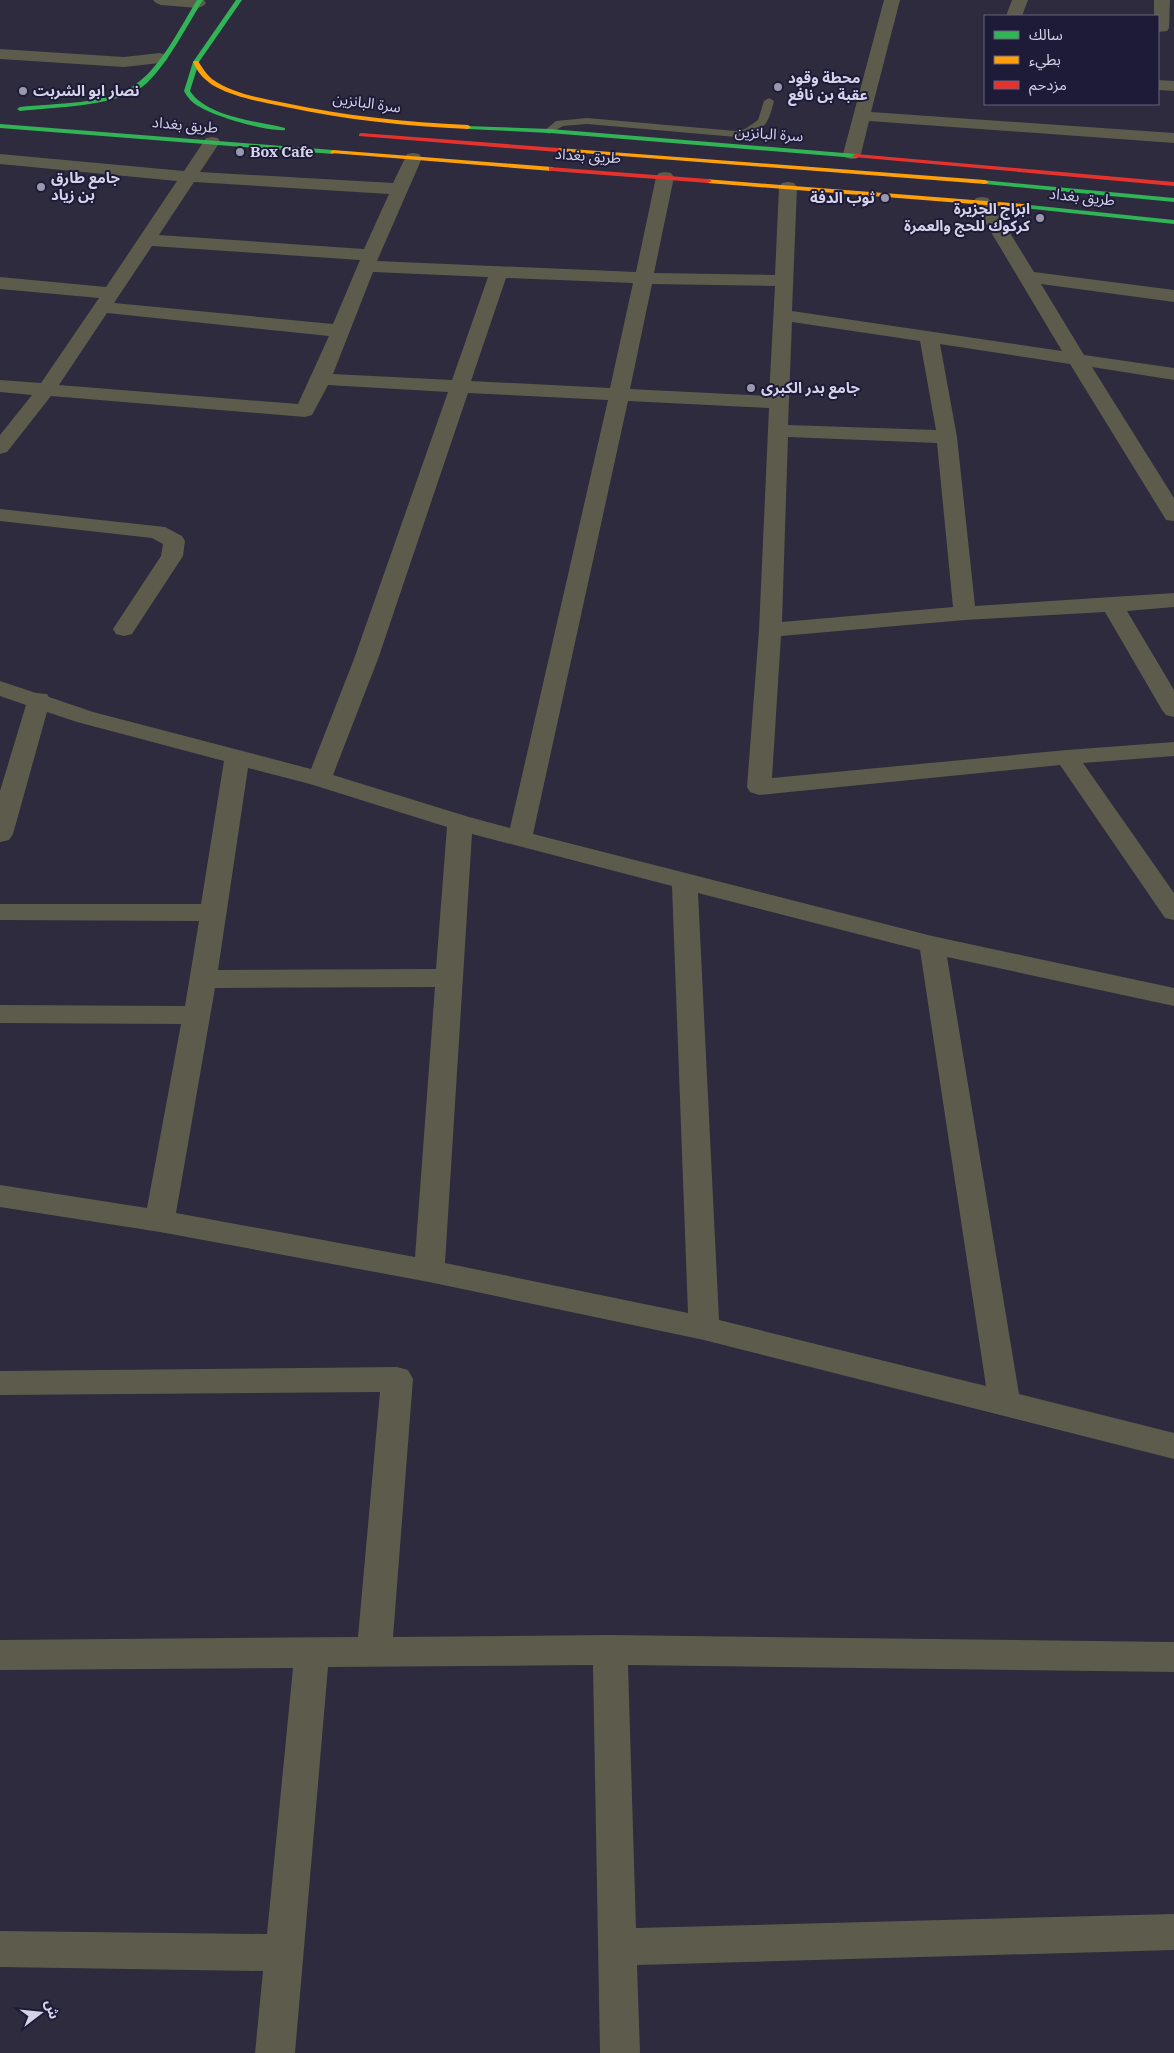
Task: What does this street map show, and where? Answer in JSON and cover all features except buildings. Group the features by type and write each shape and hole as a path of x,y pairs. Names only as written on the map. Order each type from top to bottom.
{"main road":[{"path":"160,58 187,61 239,0"},
{"path":"20,108 93,101 127,92 138,87 150,75 199,1"},
{"name":"طريق بغداد","path":"187,61 187,91 190,98 200,105 216,111 288,129 215,124"},
{"name":"سرة البانزين","path":"187,61 205,77 244,96 295,107 391,122 548,131 845,154 1174,184"},
{"path":"7,108 88,114"},
{"name":"طريق بغداد","path":"0,126 982,202 1174,222"},
{"name":"طريق بغداد","path":"352,134 918,176 1174,200"},
{"path":"918,160 918,176"}],"street":[{"path":"160,0 199,1"},
{"path":"845,154 862,116 892,0"},
{"path":"1014,15 1020,0"},
{"path":"1162,0 1164,28"},
{"path":"0,54 124,62 160,58"},
{"path":"1159,85 1174,86"},
{"path":"862,116 1003,118 1174,138"},
{"path":"0,448 46,390 212,142"},
{"path":"0,386 305,412 321,380 340,330 413,158"},
{"path":"0,159 189,177 400,189"},
{"path":"520,838 665,177"},
{"path":"788,187 770,630 759,787 1067,757 1174,749"},
{"path":"982,202 1078,361 1174,514"},
{"path":"146,240 499,272 784,281"},
{"path":"319,779 366,659 499,272"},
{"path":"1028,277 1174,296"},
{"path":"0,283 106,300 340,330"},
{"path":"783,315 1174,374"},
{"path":"929,338 947,437 966,613"},
{"path":"321,380 779,403"},
{"path":"778,431 947,437"},
{"path":"0,515 157,532 174,541 172,556 124,630"},
{"path":"770,630 966,613 1112,606 1174,600"},
{"path":"1112,606 1174,710"},
{"path":"0,688 38,699 85,717 319,779 460,823 932,944 1174,997"},
{"path":"0,834 38,699"},
{"path":"1067,757 1174,912"},
{"path":"160,1220 203,979 237,758"},
{"path":"428,1271 460,823"},
{"path":"685,880 704,1328"},
{"path":"0,912 212,913"},
{"path":"932,944 1005,1404"},
{"path":"203,979 449,978"},
{"path":"0,1014 197,1015"},
{"path":"0,1196 160,1220 428,1271 704,1328 1174,1446"},
{"path":"0,1383 397,1379 374,1651"},
{"path":"610,1650 620,2053"},
{"path":"0,1655 610,1650 1174,1657"},
{"path":"275,2053 312,1651"},
{"path":"618,1947 1174,1932"},
{"path":"0,1949 285,1953"}],"lane":[{"name":"سرة البانزين","path":"548,131 560,123 587,121 736,134 749,131 763,122 768,101"}],"traffic: fast":[{"path":"20,109 64,105 112,97 137,87 161,61 200,0"},
{"path":"239,0 196,62 187,91 192,99 215,112 283,129"},
{"path":"0,126 333,152"},
{"path":"468,127 550,131 856,156"},
{"path":"985,182 1174,200"},
{"path":"1023,206 1174,222"}],"traffic: slow":[{"path":"196,62 204,74 217,85 258,99 371,120 468,127"},
{"path":"558,150 985,182"},
{"path":"333,152 552,169"},
{"path":"708,181 1023,206"}],"traffic: jam":[{"path":"361,135 558,150"},
{"path":"856,156 1174,184"},
{"path":"552,169 708,181"}],"place":[{"name":"محطة وقود عقبة بن نافع","path":"778,87"},
{"name":"نصار ابو الشربت","path":"23,91"},
{"name":"Box Cafe","path":"240,152"},
{"name":"جامع طارق بن زياد","path":"41,187"},
{"name":"ثوب الدفة","path":"885,198"},
{"name":"ابراج الجزيرة كركوك للحج والعمرة","path":"1040,218"},
{"name":"جامع بدر الكبرى","path":"751,388"}]}
